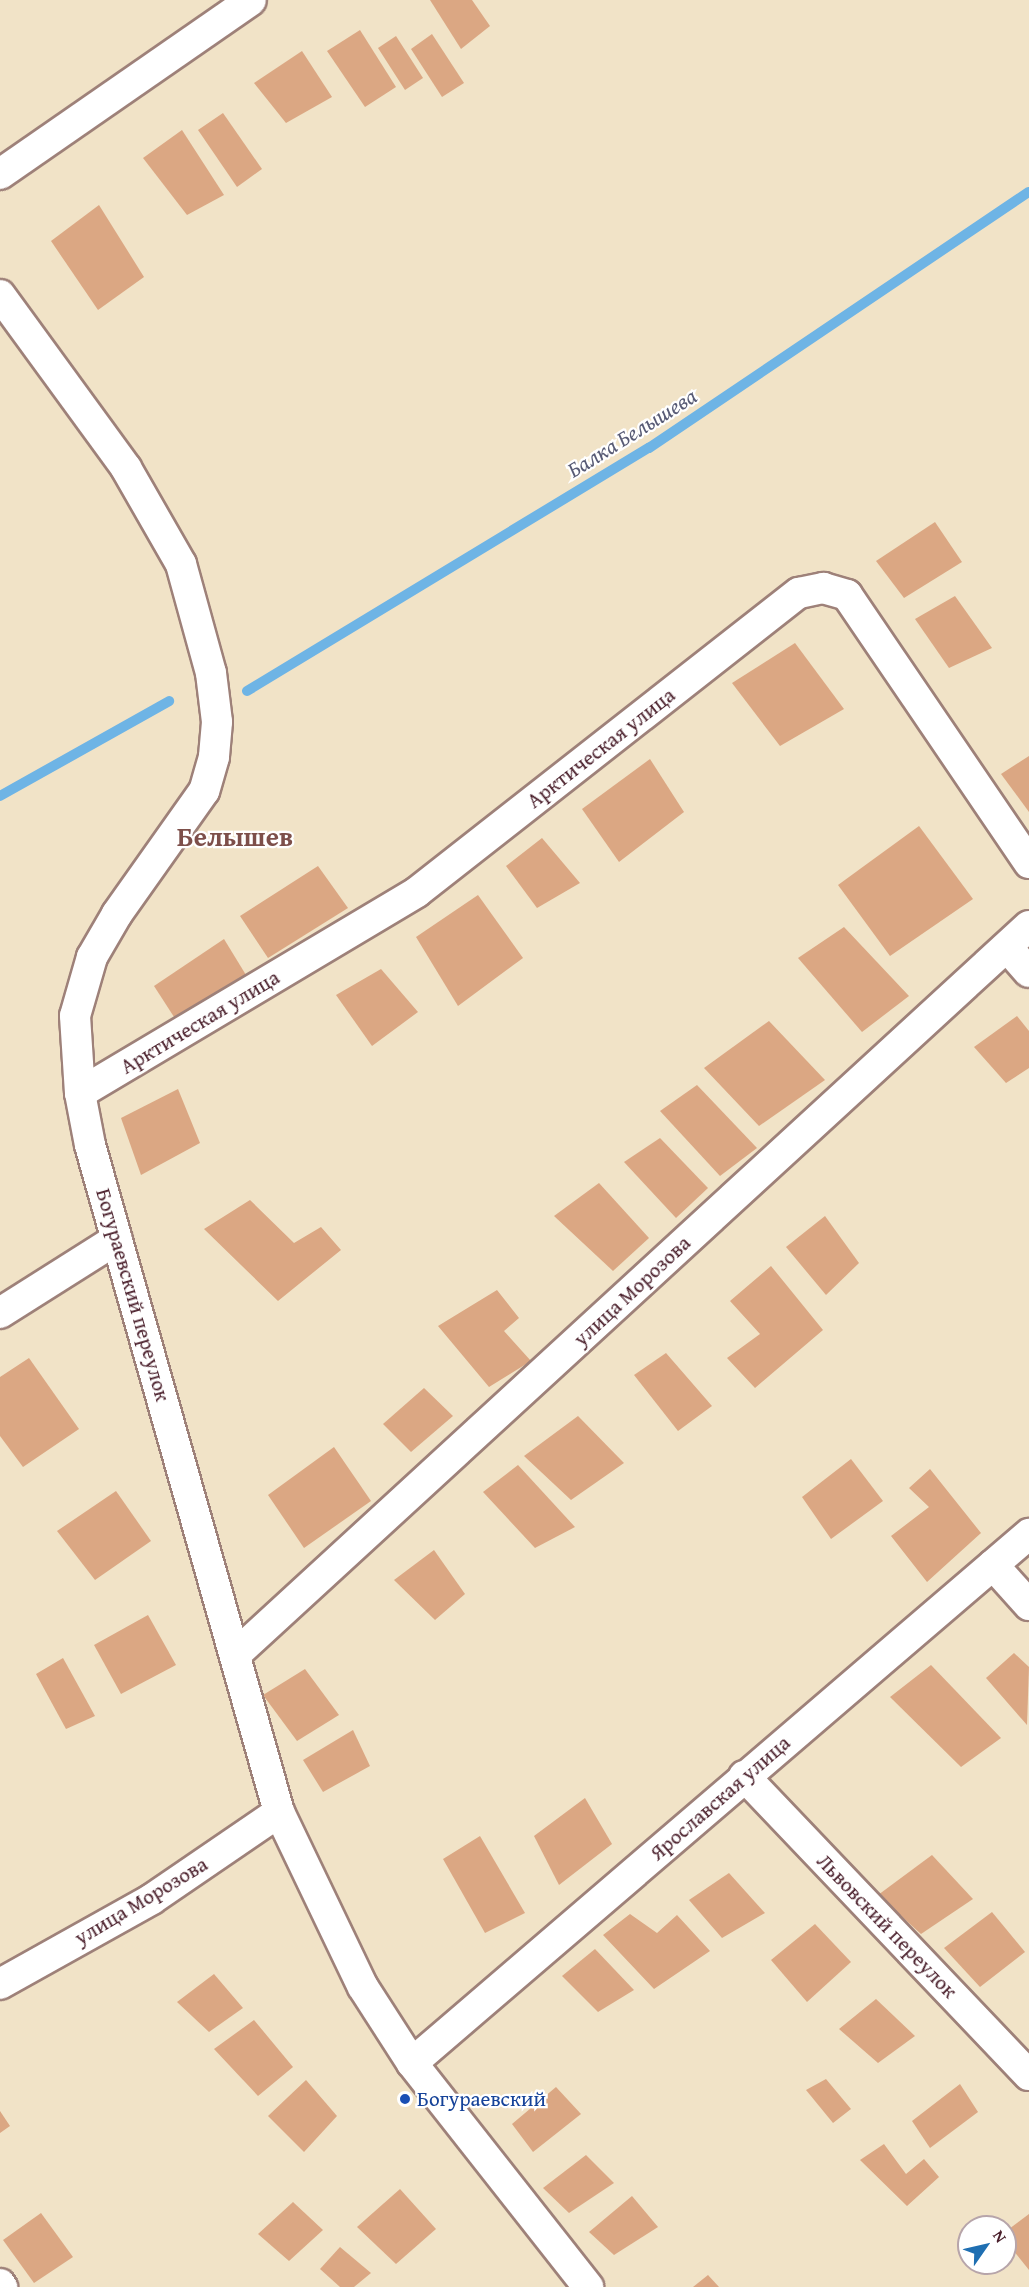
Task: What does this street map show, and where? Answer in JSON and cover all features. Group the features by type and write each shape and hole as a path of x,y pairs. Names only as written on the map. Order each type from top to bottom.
{"street":[{"path":"0,174 251,0"},
{"name":"Богураевский переулок","path":"0,295 126,468 181,564 206,642 217,722 214,757 204,791 117,914 92,957 75,1016 80,1093 90,1145 279,1812 363,1987 412,2063 588,2287"},
{"name":"Арктическая улица","path":"80,1093 417,892 799,593 823,588 847,595 1029,863"},
{"name":"улица Морозова","path":"235,1655 1029,926"},
{"path":"1007,947 1029,972"},
{"path":"0,1312 117,1239"},
{"name":"Ярославская улица","path":"412,2063 1029,1534"},
{"path":"993,1565 1029,1605"},
{"name":"Львовский переулок","path":"744,1776 1029,2076"},
{"name":"улица Морозова","path":"0,1984 152,1899 279,1812"}],"building":[{"path":"430,0 472,0 490,26 461,49"},
{"path":"360,30 396,87 365,107 327,51"},
{"path":"432,34 464,83 442,97 411,49"},
{"path":"396,36 423,78 405,90 378,48"},
{"path":"302,51 332,97 286,123 254,83"},
{"path":"223,113 262,169 237,187 198,130"},
{"path":"182,130 224,195 187,215 143,158"},
{"path":"99,205 144,277 98,310 51,241"},
{"path":"935,522 962,562 904,598 876,561"},
{"path":"955,596 992,648 949,668 915,619"},
{"path":"795,643 844,709 780,746 732,683"},
{"path":"1029,756 1029,812 1001,774"},
{"path":"650,759 684,812 619,862 582,809"},
{"path":"919,826 973,899 890,956 838,885"},
{"path":"542,838 580,883 537,908 506,866"},
{"path":"318,866 348,908 268,958 240,916"},
{"path":"478,895 523,958 458,1006 416,937"},
{"path":"844,927 909,996 862,1032 798,958"},
{"path":"224,939 246,975 176,1020 154,986"},
{"path":"381,969 418,1012 372,1046 336,995"},
{"path":"1017,1016 1029,1031 1029,1068 1006,1083 974,1047"},
{"path":"769,1021 825,1080 759,1126 704,1068"},
{"path":"697,1085 757,1148 720,1176 660,1111"},
{"path":"178,1089 200,1143 141,1175 121,1118"},
{"path":"660,1138 708,1188 676,1218 624,1162"},
{"path":"599,1183 649,1238 613,1271 554,1216"},
{"path":"250,1200 294,1243 321,1227 341,1250 278,1301 204,1229"},
{"path":"825,1216 859,1263 826,1295 786,1247"},
{"path":"771,1266 823,1330 755,1388 727,1358 760,1334 730,1301"},
{"path":"497,1290 519,1318 504,1331 531,1361 489,1387 438,1326"},
{"path":"666,1353 712,1406 678,1431 634,1375"},
{"path":"29,1358 79,1429 23,1467 0,1436 0,1377"},
{"path":"424,1388 453,1416 411,1452 383,1424"},
{"path":"578,1416 624,1463 571,1500 524,1456"},
{"path":"334,1447 371,1501 304,1548 268,1495"},
{"path":"851,1459 883,1501 831,1539 802,1497"},
{"path":"518,1465 575,1527 535,1548 483,1492"},
{"path":"930,1469 981,1533 927,1582 891,1536 929,1507 909,1488"},
{"path":"116,1491 151,1541 95,1580 57,1531"},
{"path":"434,1550 465,1594 435,1620 394,1580"},
{"path":"148,1615 176,1665 121,1694 94,1645"},
{"path":"1014,1653 1029,1667 1027,1725 986,1678"},
{"path":"63,1658 95,1716 66,1729 36,1674"},
{"path":"931,1665 1001,1738 961,1767 890,1697"},
{"path":"305,1669 339,1715 297,1741 263,1695"},
{"path":"353,1730 370,1766 323,1792 303,1760"},
{"path":"585,1798 612,1844 559,1885 534,1836"},
{"path":"480,1836 525,1913 485,1933 443,1859"},
{"path":"932,1855 973,1899 921,1934 878,1895"},
{"path":"729,1873 765,1913 722,1938 689,1900"},
{"path":"992,1912 1025,1952 980,1987 944,1948"},
{"path":"630,1914 657,1933 677,1915 710,1951 654,1989 603,1935"},
{"path":"815,1924 851,1962 807,2002 771,1960"},
{"path":"595,1949 634,1990 598,2012 562,1976"},
{"path":"214,1974 243,2008 209,2032 177,2002"},
{"path":"876,1999 915,2036 878,2063 839,2029"},
{"path":"254,2020 293,2067 258,2096 214,2049"},
{"path":"826,2079 851,2109 833,2123 806,2090"},
{"path":"306,2080 337,2116 304,2152 268,2116"},
{"path":"960,2084 978,2112 930,2148 912,2121"},
{"path":"556,2087 581,2114 533,2152 512,2124"},
{"path":"0,2111 10,2126 0,2133"},
{"path":"884,2144 906,2174 924,2159 939,2177 907,2206 860,2160"},
{"path":"586,2155 614,2183 569,2213 543,2188"},
{"path":"400,2189 436,2229 396,2264 357,2227"},
{"path":"632,2196 658,2227 614,2255 589,2232"},
{"path":"293,2202 323,2230 289,2261 258,2234"},
{"path":"41,2213 73,2257 34,2283 3,2240"},
{"path":"1029,2214 1029,2270 1017,2255 1017,2223"},
{"path":"340,2247 371,2273 354,2287 340,2287 320,2269"},
{"path":"708,2275 719,2287 693,2287"}],"waterway":[{"name":"Балка Белышева","path":"247,691 649,448 1029,192"},
{"name":"Балка Белышева","path":"0,796 169,701"}],"place":[{"name":"Богураевский","path":"405,2099"}],"district":[{"name":"Белышев","path":"235,837"}]}
